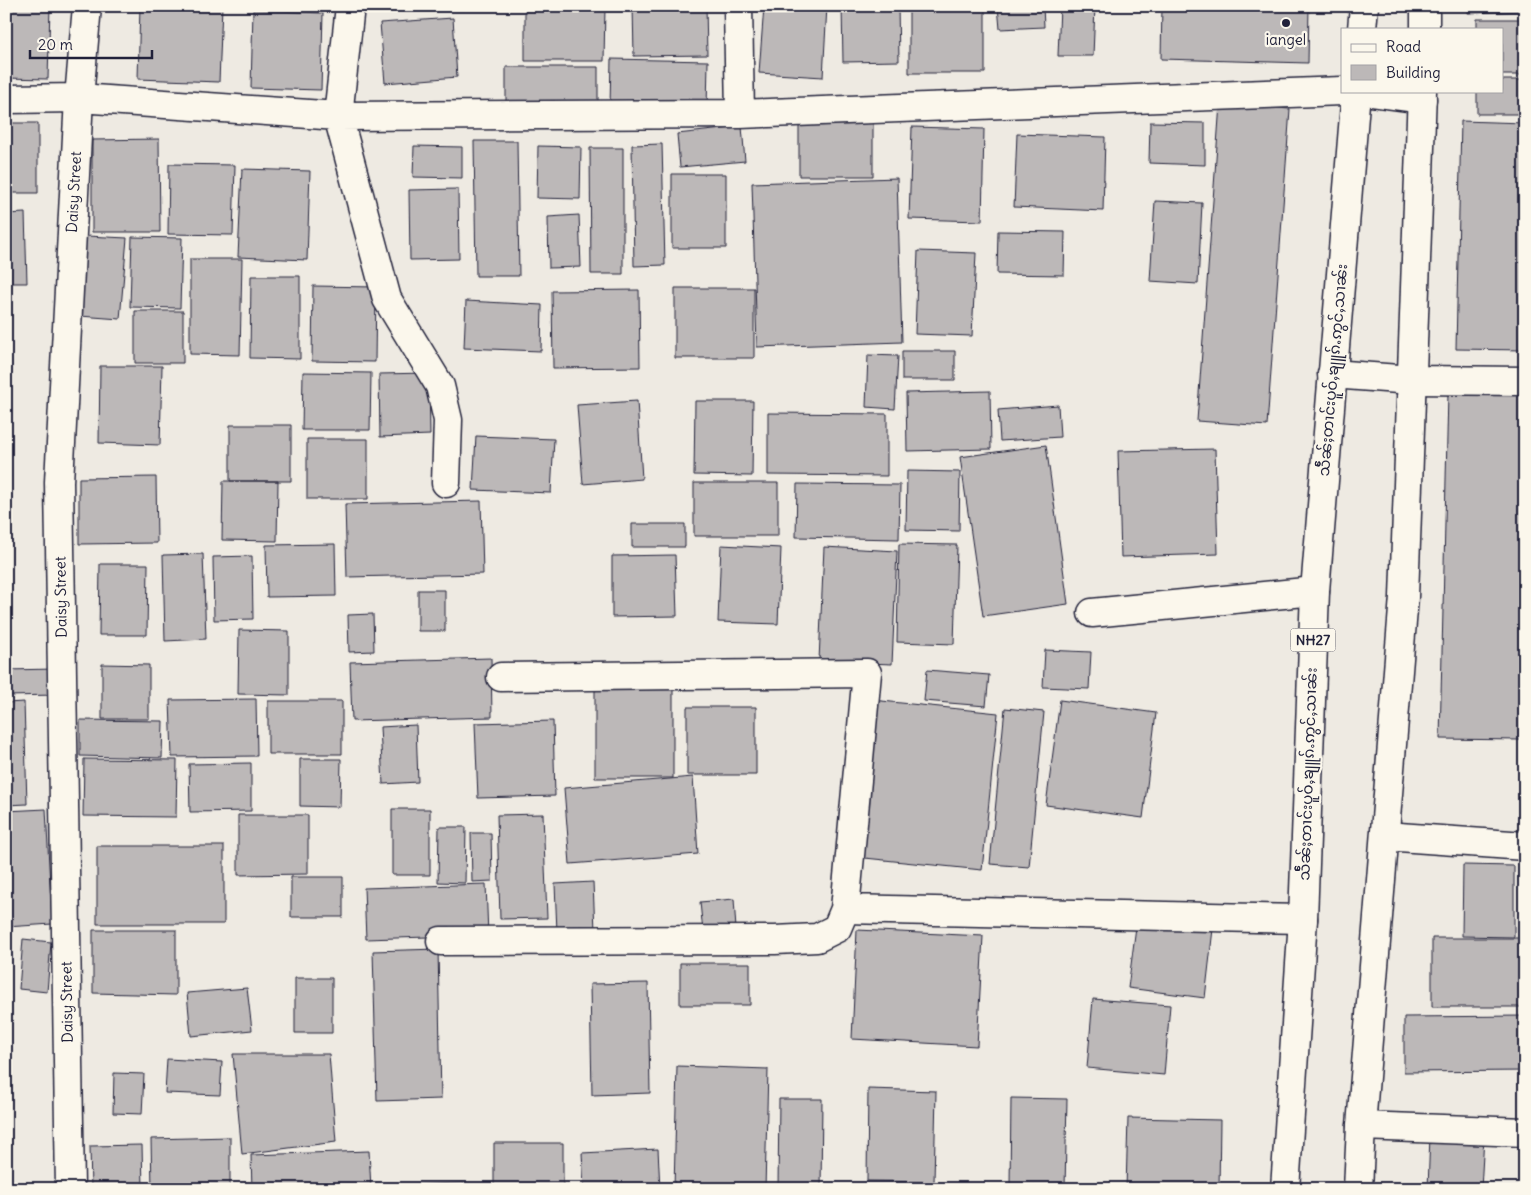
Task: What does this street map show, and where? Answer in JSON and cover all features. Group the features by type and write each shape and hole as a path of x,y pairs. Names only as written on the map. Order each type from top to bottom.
{"main road":[{"name":"Daisy Street","path":"70,1189 59,482 79,98 87,6"},
{"path":"350,6 338,116 387,299 440,386 448,420 446,483"},
{"path":"738,6 740,114"},
{"path":"1362,28 1364,6"},
{"path":"1424,28 1425,6"},
{"path":"6,99 79,98 338,116 740,114 1341,91"},
{"name":"သဵႅၼ်ႈတၢင်းပူဝ်ႇၶျူၵ်ႉဢွင်ႇသၢၼ်း","path":"1285,1189 1303,920 1315,592 1356,92"},
{"path":"1358,1189 1361,1126 1404,597 1422,95 1378,92"},
{"path":"1332,374 1412,380 1525,381"},
{"path":"1092,613 1315,592"},
{"path":"441,941 765,940 817,938 837,928 845,909 867,673 500,677"},
{"path":"1384,836 1525,846"},
{"path":"845,909 1303,920"},
{"path":"1361,1126 1525,1132"}],"building":[{"path":"6,6 50,6 48,79 6,78"},
{"path":"140,6 222,6 219,82 138,79"},
{"path":"387,6 465,6 465,10"},
{"path":"525,6 605,6 604,61 525,61"},
{"path":"633,6 706,6 707,55 634,56"},
{"path":"764,6 827,6 823,77 759,73"},
{"path":"842,6 898,6 899,61 843,62"},
{"path":"909,6 985,6 985,73 909,73"},
{"path":"998,6 1043,6 1044,27 1000,29"},
{"path":"1060,6 1095,6 1093,56 1058,56"},
{"path":"1162,6 1309,6 1308,63 1161,59"},
{"path":"1468,6 1525,6 1525,11 1468,13"},
{"path":"253,10 323,13 321,90 251,88"},
{"path":"453,18 457,77 385,83 380,23"},
{"path":"1477,19 1525,19 1525,75 1504,75 1504,28 1477,28"},
{"path":"611,59 708,61 707,109 610,107"},
{"path":"506,67 598,67 598,103 506,103"},
{"path":"1504,80 1525,80 1525,114 1477,114 1477,92 1504,92"},
{"path":"1220,104 1290,109 1267,426 1197,421"},
{"path":"799,121 873,121 873,176 799,176"},
{"path":"1461,121 1525,123 1525,350 1456,349"},
{"path":"1150,122 1205,123 1205,165 1149,163"},
{"path":"6,123 38,123 38,193 6,193"},
{"path":"742,127 745,161 680,167 677,134"},
{"path":"912,127 984,129 982,221 909,219"},
{"path":"1017,134 1105,137 1103,211 1014,207"},
{"path":"159,139 160,232 92,232 92,140"},
{"path":"474,141 517,141 519,276 476,276"},
{"path":"662,144 665,265 634,266 632,145"},
{"path":"414,146 462,147 462,178 413,177"},
{"path":"538,146 581,147 580,199 537,198"},
{"path":"590,148 623,148 623,274 591,274"},
{"path":"169,164 235,165 233,235 168,234"},
{"path":"242,169 310,171 307,260 238,257"},
{"path":"672,174 726,174 726,248 672,248"},
{"path":"897,178 902,342 757,347 752,183"},
{"path":"458,189 459,259 410,260 409,190"},
{"path":"1155,201 1202,203 1198,284 1150,281"},
{"path":"25,213 27,283 6,283 6,214"},
{"path":"579,215 581,267 549,268 548,217"},
{"path":"998,231 1065,232 1064,275 997,274"},
{"path":"86,236 127,238 120,319 80,316"},
{"path":"132,237 182,238 180,308 130,307"},
{"path":"918,251 976,253 972,336 915,334"},
{"path":"190,259 242,259 240,355 190,354"},
{"path":"251,276 300,276 300,359 250,358"},
{"path":"313,286 376,287 375,362 312,361"},
{"path":"675,288 754,288 754,358 675,358"},
{"path":"639,290 640,367 553,368 552,291"},
{"path":"466,301 542,305 541,351 464,348"},
{"path":"135,311 183,311 183,363 135,363"},
{"path":"6,325 8,325 6,365"},
{"path":"902,351 955,351 955,380 902,380"},
{"path":"868,355 898,356 895,409 866,407"},
{"path":"100,366 162,366 160,445 99,443"},
{"path":"303,372 371,373 370,430 302,430"},
{"path":"429,373 430,435 380,437 379,374"},
{"path":"990,391 991,449 907,451 906,393"},
{"path":"1448,393 1525,395 1521,740 1440,739"},
{"path":"637,401 642,479 583,484 577,405"},
{"path":"695,401 753,401 752,476 694,475"},
{"path":"1058,405 1060,437 1000,441 998,410"},
{"path":"6,407 8,407 10,478 6,478"},
{"path":"768,413 887,414 887,476 768,475"},
{"path":"230,425 291,425 291,481 230,481"},
{"path":"476,436 554,439 551,493 473,490"},
{"path":"307,439 368,439 368,499 307,499"},
{"path":"1046,445 1068,604 983,616 960,457"},
{"path":"1215,449 1218,554 1121,557 1118,451"},
{"path":"907,471 960,472 959,531 906,530"},
{"path":"156,477 157,543 79,544 79,478"},
{"path":"223,481 278,481 277,541 222,540"},
{"path":"694,483 778,483 778,536 694,536"},
{"path":"797,484 900,485 899,539 796,537"},
{"path":"481,501 483,574 347,577 345,504"},
{"path":"632,524 685,524 685,547 632,547"},
{"path":"335,544 336,596 267,597 266,545"},
{"path":"899,544 957,545 954,644 897,642"},
{"path":"721,545 781,548 778,624 718,622"},
{"path":"824,547 897,551 892,664 819,661"},
{"path":"203,554 206,639 165,641 163,555"},
{"path":"675,555 677,616 612,617 612,556"},
{"path":"252,556 253,619 214,620 213,557"},
{"path":"100,564 148,564 147,635 99,635"},
{"path":"418,590 445,590 445,631 418,631"},
{"path":"373,614 374,651 349,652 348,615"},
{"path":"239,630 289,631 289,695 238,694"},
{"path":"1045,650 1091,652 1089,689 1043,687"},
{"path":"491,658 492,717 352,721 350,662"},
{"path":"102,664 149,665 149,719 102,719"},
{"path":"56,669 57,695 6,696 6,670"},
{"path":"927,670 989,675 986,706 924,701"},
{"path":"595,687 673,687 673,778 595,778"},
{"path":"256,699 257,756 172,757 170,700"},
{"path":"872,700 998,713 982,870 855,857"},
{"path":"1060,700 1156,713 1143,818 1046,805"},
{"path":"268,701 342,701 342,754 268,754"},
{"path":"24,702 27,804 6,805 6,703"},
{"path":"687,707 756,707 756,775 687,775"},
{"path":"1005,708 1044,712 1029,867 990,864"},
{"path":"80,720 163,721 162,758 80,756"},
{"path":"553,721 555,796 478,798 475,723"},
{"path":"416,725 418,782 383,784 380,727"},
{"path":"84,759 177,760 176,817 83,816"},
{"path":"300,759 341,759 340,807 300,806"},
{"path":"251,763 251,811 190,812 189,764"},
{"path":"693,777 698,854 570,864 564,788"},
{"path":"46,809 52,924 6,927 6,811"},
{"path":"392,809 430,809 430,875 392,875"},
{"path":"543,814 547,918 500,919 497,815"},
{"path":"238,815 308,815 308,874 238,875"},
{"path":"439,827 466,827 465,883 438,882"},
{"path":"471,833 491,833 492,881 472,882"},
{"path":"97,846 224,846 224,924 97,924"},
{"path":"1463,865 1514,866 1514,937 1462,936"},
{"path":"291,877 343,877 343,917 291,917"},
{"path":"593,882 595,931 557,932 555,884"},
{"path":"486,884 488,935 366,939 364,888"},
{"path":"734,899 736,929 703,932 700,902"},
{"path":"1137,919 1213,929 1205,998 1128,988"},
{"path":"93,930 176,930 176,995 93,993"},
{"path":"857,930 983,936 977,1046 852,1039"},
{"path":"1432,938 1525,938 1525,1007 1432,1007"},
{"path":"23,939 51,942 47,992 19,989"},
{"path":"438,949 441,1099 377,1101 373,951"},
{"path":"680,963 750,963 750,1005 680,1005"},
{"path":"295,978 332,978 332,1033 295,1033"},
{"path":"648,983 650,1093 592,1095 590,984"},
{"path":"247,988 252,1030 191,1036 187,993"},
{"path":"1093,999 1170,1005 1164,1075 1087,1068"},
{"path":"1525,1016 1525,1071 1404,1072 1404,1017"},
{"path":"233,1054 329,1054 336,1142 242,1154"},
{"path":"167,1059 222,1062 220,1095 165,1093"},
{"path":"677,1066 768,1069 765,1189 674,1189"},
{"path":"114,1073 144,1074 142,1114 113,1113"},
{"path":"868,1089 936,1091 934,1182 867,1181"},
{"path":"1011,1098 1067,1099 1065,1187 1010,1186"},
{"path":"779,1099 822,1099 821,1189 778,1189"},
{"path":"1128,1118 1220,1120 1219,1189 1126,1189"},
{"path":"1430,1135 1484,1137 1481,1189 1428,1189"},
{"path":"230,1137 230,1189 152,1189 151,1139"},
{"path":"494,1143 563,1143 563,1189 494,1189"},
{"path":"142,1145 143,1189 91,1189 90,1146"},
{"path":"658,1149 660,1189 584,1189 582,1153"},
{"path":"369,1151 371,1189 252,1189 251,1155"},
{"path":"464,1183 464,1189 386,1189 386,1185"}],"place":[{"name":"iangel","path":"1286,23"}]}
